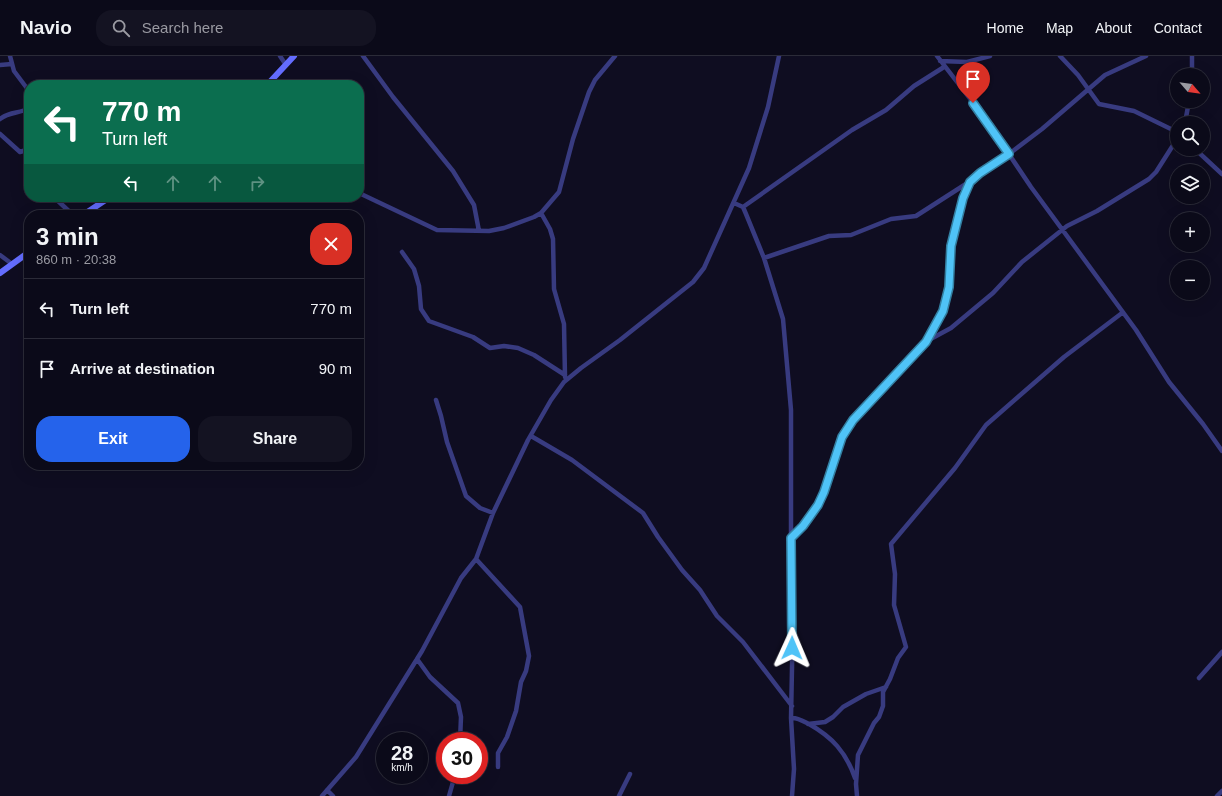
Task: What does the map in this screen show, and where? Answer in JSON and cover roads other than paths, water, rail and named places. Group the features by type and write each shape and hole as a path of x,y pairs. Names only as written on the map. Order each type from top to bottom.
{"main road":[{"path":"272,80 294,56"},
{"path":"91,210 103,202"},
{"path":"0,273 24,256"}],"street":[{"path":"10,56 16,75 24,85"},
{"path":"280,56 286,65"},
{"path":"363,56 393,97 453,171 474,205 479,231"},
{"path":"364,195 437,230 479,231 504,228 541,213 559,192 573,139 589,92 595,80 615,56"},
{"path":"322,796 347,765 356,757 417,659 461,578 476,559 493,514 531,436 551,400 564,382 580,368 620,340 699,275 734,203 749,168 768,107 779,56"},
{"path":"937,56 984,117 1122,313 1136,330 1169,382 1222,451"},
{"path":"940,61 967,62 990,56"},
{"path":"1060,56 1099,104 1134,111 1170,129"},
{"path":"764,258 829,236 851,236 891,219 916,216 970,182 980,173 1042,130 1105,75 1146,56"},
{"path":"1192,56 1192,68"},
{"path":"0,65 12,64"},
{"path":"743,207 852,130 886,110 914,86 944,67"},
{"path":"0,119 10,112 24,110"},
{"path":"0,134 18,150 24,152"},
{"path":"926,342 951,328 993,293 1022,262 1063,230 1097,212 1149,179 1156,172 1170,150"},
{"path":"1203,156 1222,174"},
{"path":"791,538 803,526 818,505 824,492 836,449 849,425 926,342 943,311 949,287 951,246 963,198 970,182"},
{"path":"59,202 68,210"},
{"path":"734,203 743,207 764,258 783,319 791,410 791,538 793,618 791,718 794,756 792,796"},
{"path":"541,213 550,229 553,239 553,280 556,299 564,324 564,382"},
{"path":"402,252 414,269 419,286 421,309 429,321 473,337 490,348 504,346 518,348 534,355 565,375"},
{"path":"0,255 12,264"},
{"path":"857,796 856,779 858,755 874,723 879,717 883,706 882,694 898,658 905,649 906,644 901,634 894,605 896,574 891,547 892,542 955,468 986,425 1064,357 1122,313"},
{"path":"436,400 447,442 466,496 480,508 493,514"},
{"path":"531,436 572,460 643,513 658,537 682,570 700,590 717,616 743,642 792,706"},
{"path":"1216,443 1222,439"},
{"path":"476,559 520,607 529,656 526,671 521,682 516,711 507,737 498,753 498,767"},
{"path":"1199,678 1222,652"},
{"path":"417,659 430,676 458,703 461,717 460,732"},
{"path":"808,724 825,722 833,717 843,707 866,694 886,687"},
{"path":"791,718 798,719 808,724 836,743 848,760 856,779"},
{"path":"619,796 630,774"},
{"path":"449,796 452,784"},
{"path":"327,790 333,796"},
{"path":"1217,796 1222,791"}]}
